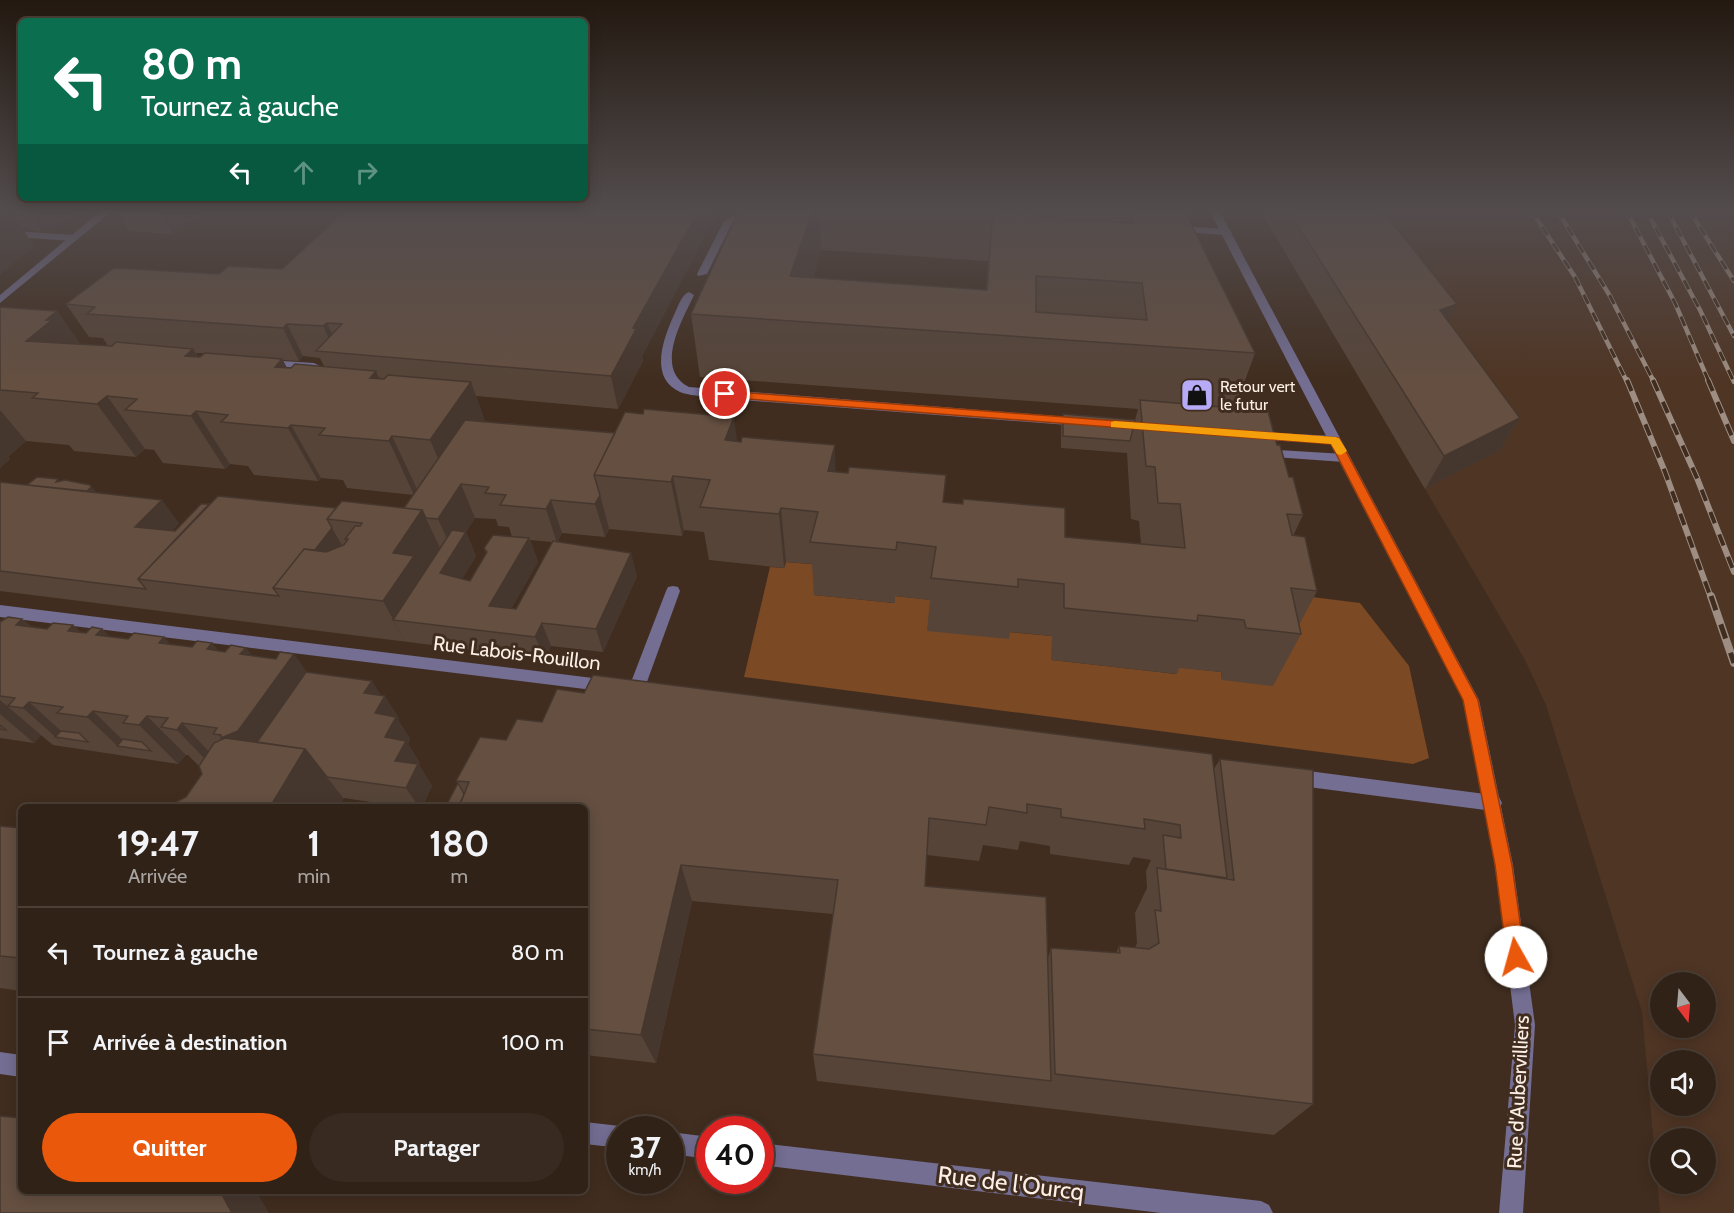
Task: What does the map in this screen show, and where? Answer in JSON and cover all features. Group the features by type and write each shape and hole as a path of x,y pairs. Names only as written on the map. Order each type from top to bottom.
{"street":[{"path":"0,300 40,267"},
{"path":"702,274 706,267"},
{"name":"Rue d'Aubervilliers","path":"1245,267 1471,700 1504,865 1525,1025 1511,1213"},
{"path":"689,295 667,347 665,362 681,389 703,393 997,410 1089,423"},
{"path":"258,363 317,366"},
{"path":"1240,435 1335,440"},
{"path":"1253,452 1344,458"},
{"name":"Rue Labois-Rouillon","path":"0,611 642,691 673,591"},
{"path":"1276,774 1492,803"},
{"path":"0,1063 18,1066"},
{"path":"588,1133 606,1135"},
{"name":"Rue de l'Ourcq","path":"774,1156 1260,1213"}],"shaded area":[{"path":"1293,267 1734,267 1734,1213 1660,1213 1658,1194 1716,1194 1716,1128 1652,1128 1651,1116 1716,1116 1716,1050 1650,1050 1650,1101 1642,1012 1546,705 1525,660"},
{"path":"786,562 821,565 814,595 894,603 895,596 932,600 1009,632 1052,636 1052,660 1176,674 1177,667 1221,672 1222,680 1280,593 1360,603 1409,666 1429,758 1413,764 744,677 770,567 784,568"}],"building":[{"path":"228,267 282,269 285,267 667,267 633,328 636,329 611,376 316,351 342,324 327,323 323,326 287,324 283,328 87,314 95,307 66,304 114,268 219,274"},
{"path":"713,267 793,267 790,276 987,290 989,267 1212,267 1255,353 691,314","holes":["1036,276 1142,283 1147,320 1036,312"]},
{"path":"1324,267 1427,267 1457,304 1440,310 1520,418 1444,456"},
{"path":"0,307 57,311 46,320 52,320 26,341 112,346 116,342 193,349 185,356 200,357 205,353 282,359 275,367 291,368 295,364 376,371 370,378 384,379 388,375 471,382 430,440 392,436 389,441 319,435 325,428 291,425 288,428 221,422 228,415 196,411 191,416 125,410 137,399 107,396 97,404 32,398 38,393 0,390"},
{"path":"1140,400 1268,411 1289,477 1293,477 1303,515 1287,514 1292,535 1305,537 1317,591 1291,588 1301,634 1246,628 1244,620 1198,615 1197,621 1064,608 1064,584 1018,579 1018,587 931,578 936,547 897,542 896,550 810,542 818,512 781,508 779,514 700,507 710,480 673,476 671,482 594,475 625,412 643,414 644,409 734,417 725,440 741,442 742,437 835,445 828,471 848,473 849,467 946,475 943,502 963,504 963,499 1065,508 1065,537 1185,548 1180,504 1158,503 1155,467 1146,466"},
{"path":"1063,414 1135,420 1130,441 1063,436"},
{"path":"465,420 615,433 594,475 600,495 595,504 551,500 546,509 500,505 506,495 485,493 489,487 461,484 438,519 426,518 422,510 404,508"},
{"path":"37,477 58,479 56,482 65,480 91,487 87,491 27,485"},
{"path":"0,482 162,500 135,527 175,531 201,504 209,504 138,579 146,589 0,571"},
{"path":"218,496 336,508 327,519 332,528 315,550 304,549 273,588 279,596 138,579"},
{"path":"342,501 422,510 393,553 414,556 383,601 273,588 304,549 326,552 344,545 348,539 345,539 355,526 360,526 362,523 327,519"},
{"path":"452,530 466,532 440,573 470,581 487,552 484,548 493,535 529,538 489,606 516,609 553,541 631,553 596,629 542,623 535,637 393,620"},
{"path":"8,617 22,619 16,625 47,629 53,623 73,625 68,631 86,633 92,627 102,629 96,635 128,639 134,633 164,637 159,643 192,647 197,641 212,643 207,649 225,652 231,645 246,648 240,654 276,659 280,652 294,654 238,731 221,738 221,735 213,734 217,728 182,723 177,730 161,727 168,718 147,716 139,725 123,723 128,716 93,711 87,717 57,713 63,707 29,702 23,708 8,706 15,698 0,696 0,622"},
{"path":"306,672 372,681 364,693 385,696 375,713 396,717 385,737 406,741 395,761 418,764 406,788 327,777 305,749 257,742"},
{"path":"593,675 1212,754 1227,878 1166,869 1163,835 1181,838 1180,825 1144,819 1145,829 1061,817 1061,809 1027,804 1027,813 989,807 986,825 929,818 925,886 1046,897 1051,1081 813,1054 838,880 681,865 641,1035 588,1029 588,804 460,804 469,782 456,781 480,737 506,740 517,719 542,722 557,689 584,693"},
{"path":"61,731 79,733 88,742 55,737"},
{"path":"225,738 305,749 272,804 172,804 186,797 202,774 199,766 214,743"},
{"path":"123,739 142,742 151,751 117,746"},
{"path":"1220,759 1313,770 1313,1104 1055,1074 1051,948 1120,953 1119,946 1149,949 1159,943 1155,910 1161,911 1157,868 1234,880"},
{"path":"458,783 464,794 460,804 447,804"},
{"path":"0,826 18,828 18,958 0,956"},
{"path":"0,1116 18,1118 18,1194 222,1194 232,1213 0,1213"}],"railway":[{"path":"1568,267 1627,382"},
{"path":"1592,267 1610,296 1653,380"},
{"path":"1656,267 1675,303 1709,382"},
{"path":"1677,267 1734,382"},
{"path":"1697,267 1734,336"},
{"path":"1725,267 1734,281"},
{"path":"1627,380 1665,472 1711,598"},
{"path":"1653,380 1697,478 1734,572"},
{"path":"1708,380 1734,441"},
{"path":"1711,596 1734,663"}],"slow traffic":[{"path":"1115,425 1335,440 1341,451"}],"place":[{"name":"Retour vert le futur","path":"1197,395"}],"route":[{"path":"725,394 1240,435 1335,440 1471,700 1504,865 1516,957"}]}
